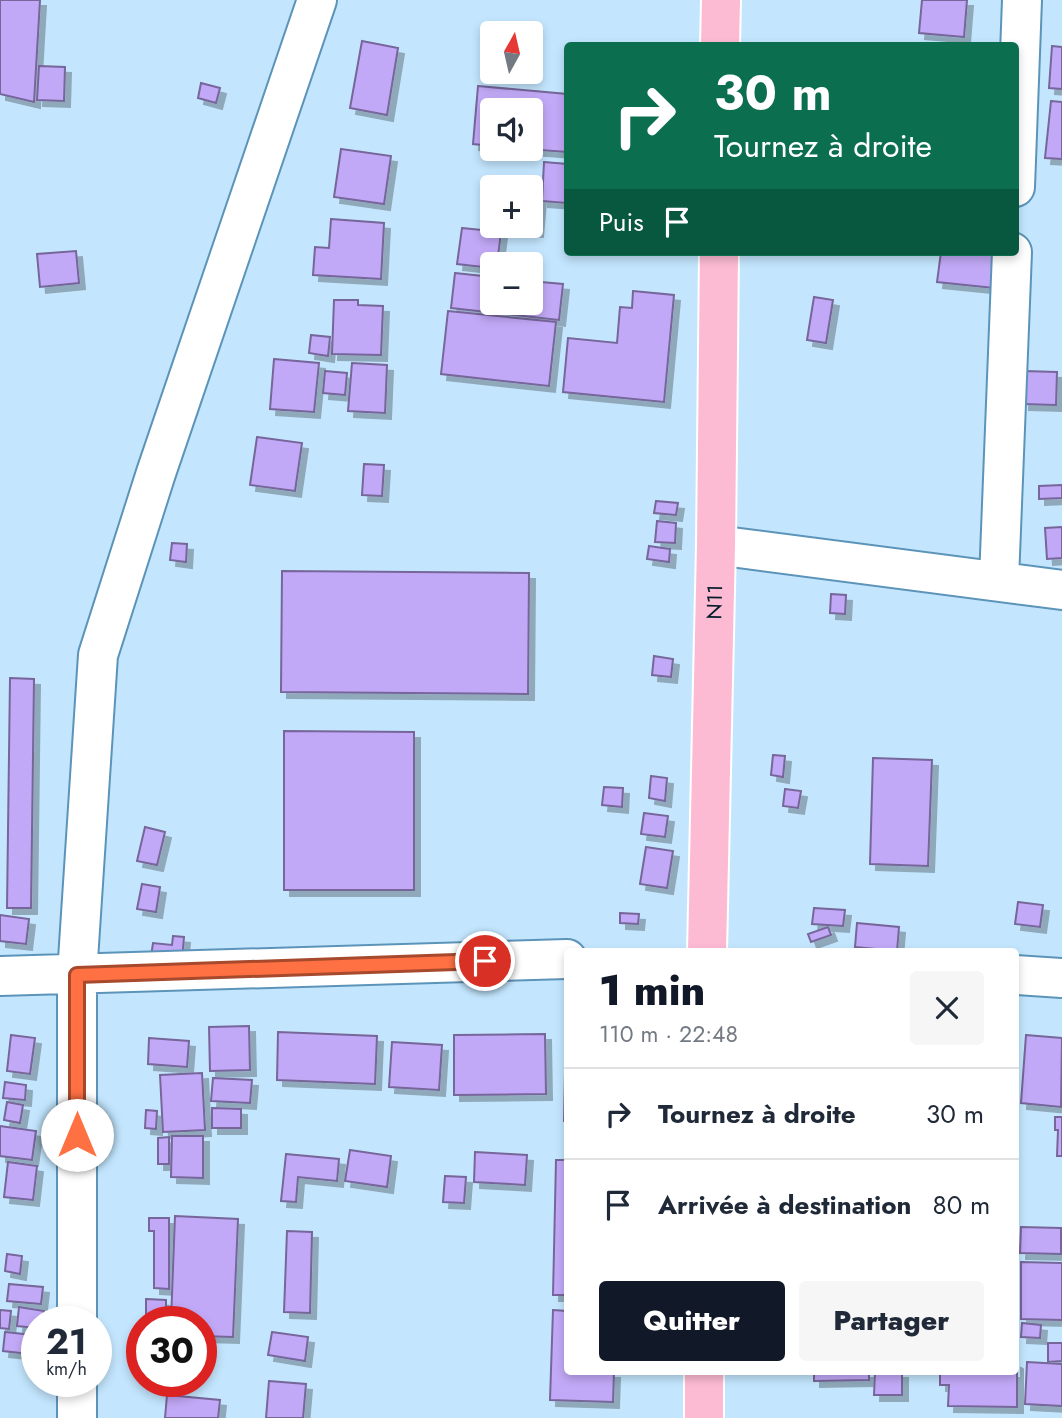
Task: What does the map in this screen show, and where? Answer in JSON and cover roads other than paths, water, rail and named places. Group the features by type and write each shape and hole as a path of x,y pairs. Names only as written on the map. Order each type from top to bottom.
{"main road":[{"path":"720,42 721,0"},
{"name":"N11","path":"707,948 719,256"},
{"path":"704,1375 704,1418"}],"street":[{"path":"77,1306 77,975 98,655 156,473 317,0"},
{"path":"1019,80 1022,0"},
{"path":"999,580 1012,256"},
{"path":"716,545 1062,590"},
{"path":"0,976 564,958"},
{"path":"1019,975 1062,978"},
{"path":"77,1397 77,1418"}]}
